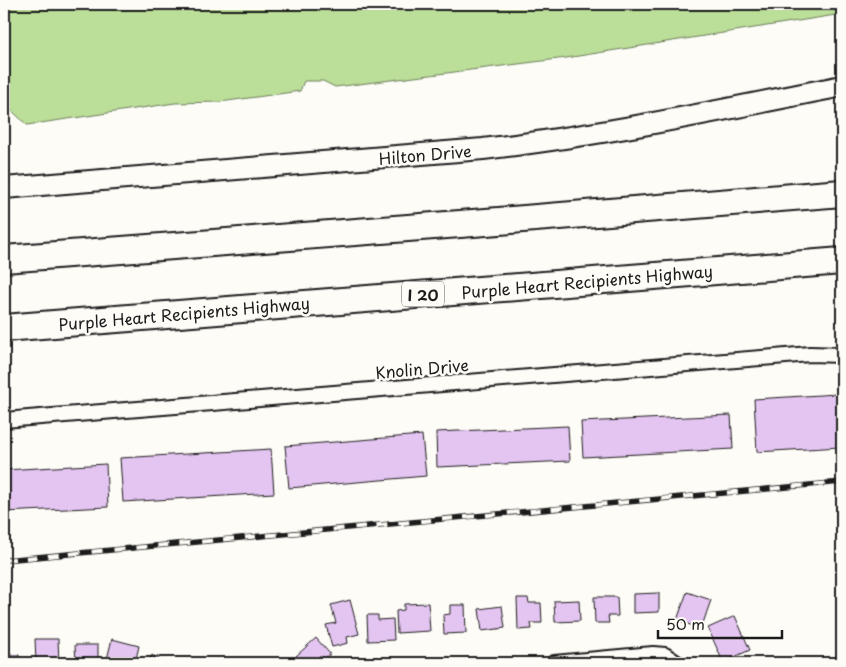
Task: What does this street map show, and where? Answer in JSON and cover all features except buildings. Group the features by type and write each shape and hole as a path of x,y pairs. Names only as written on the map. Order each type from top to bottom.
{"highway":[{"path":"4,260 499,222 842,193"},
{"name":"Purple Heart Recipients Highway","path":"10,328 842,261"}],"street":[{"name":"Hilton Drive","path":"4,188 511,146 613,131 842,86"},
{"name":"Knolin Drive","path":"4,420 810,354 842,355"},
{"path":"554,663 653,654 665,655 677,662"}],"green space":[{"path":"4,4 842,4 842,14 566,58 335,87 323,81 304,81 300,91 220,102 175,103 27,125 8,107 4,88"}],"railway":[{"path":"4,560 842,482"}]}
